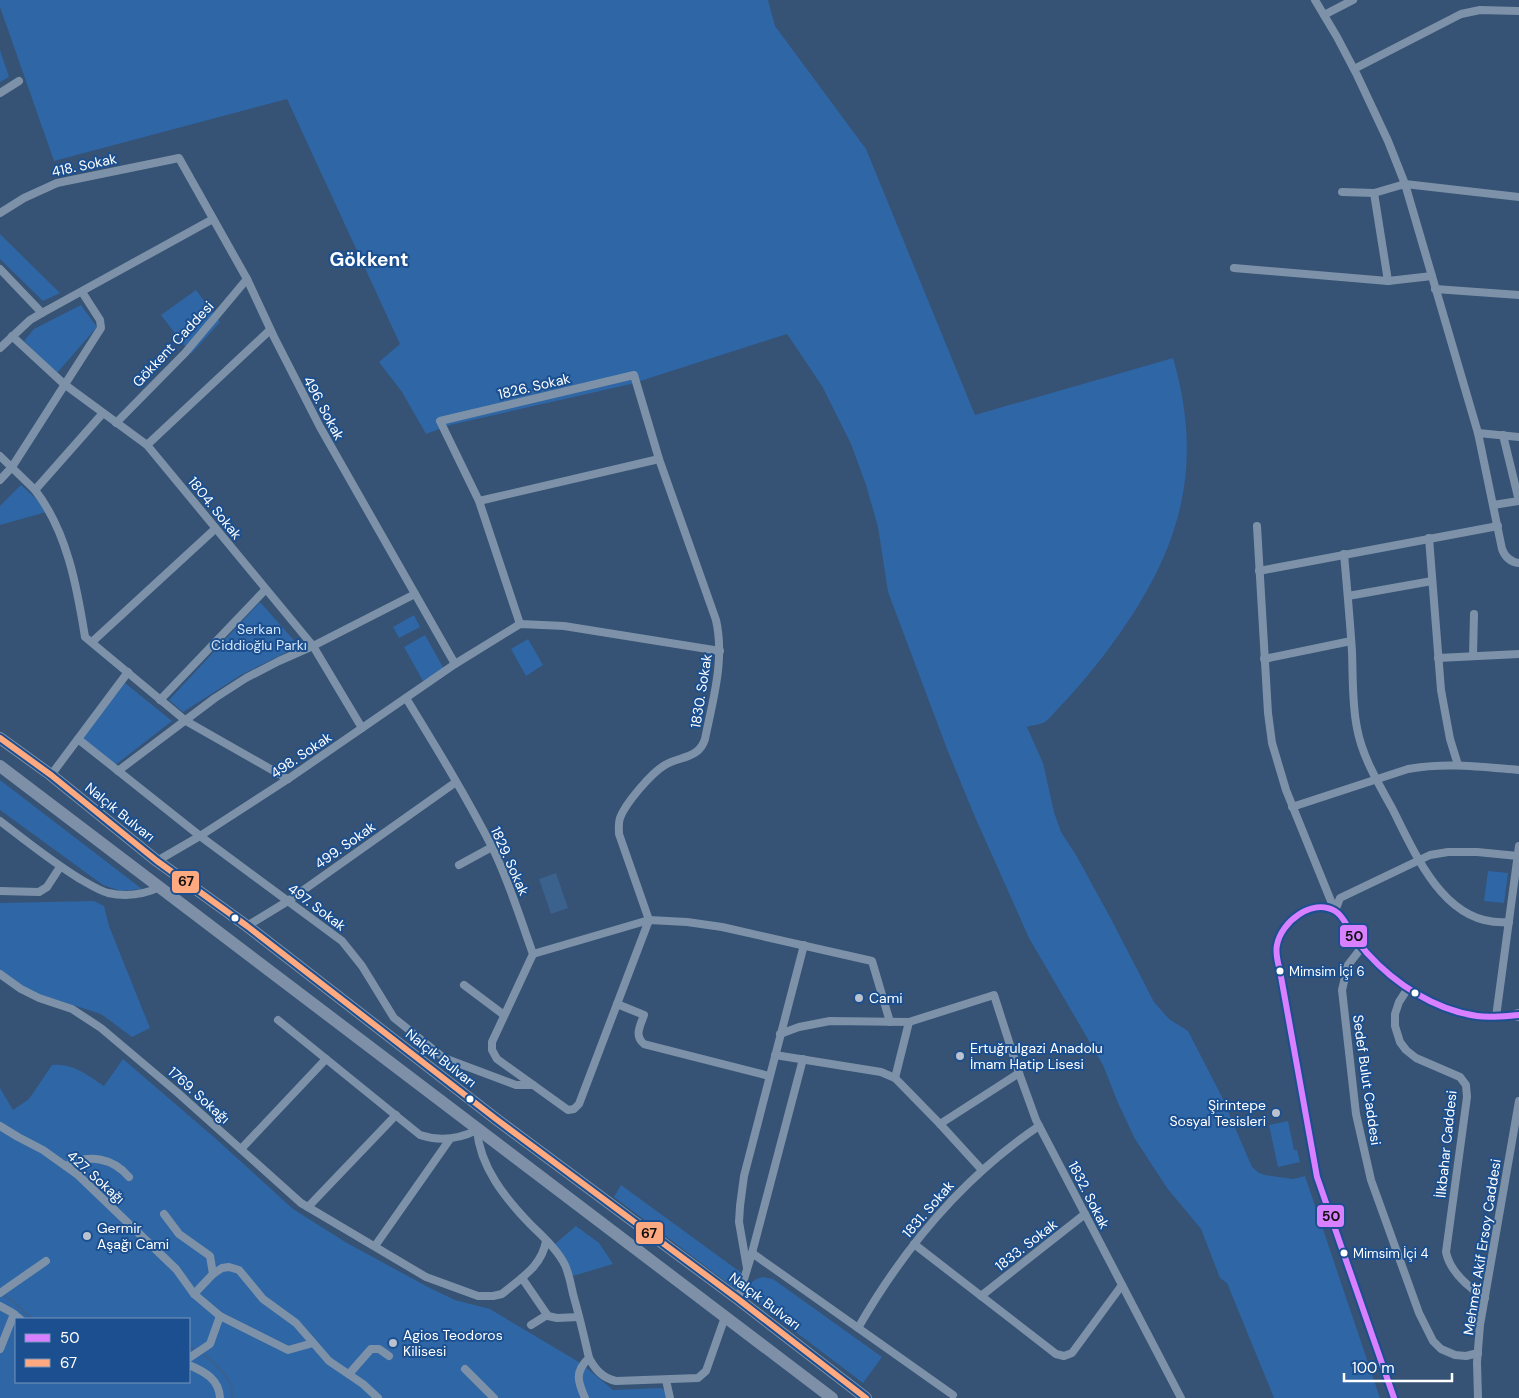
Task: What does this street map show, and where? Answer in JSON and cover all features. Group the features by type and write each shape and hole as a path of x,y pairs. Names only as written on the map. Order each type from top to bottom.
{"highway":[{"name":"Nalçık Bulvarı","path":"0,738 157,860 247,926 496,1120 738,1299 866,1398"},
{"path":"0,766 832,1398"}],"street":[{"path":"1315,0 1354,69 1405,184 1478,433 1502,549 1510,560 1519,563"},
{"path":"1324,15 1353,0"},
{"path":"1354,69 1461,14 1480,10 1519,11"},
{"path":"0,92 19,81"},
{"name":"418. Sokak","path":"0,213 57,182 179,158"},
{"name":"496. Sokak","path":"179,158 247,280 270,330 320,427 455,664"},
{"path":"1342,192 1374,193 1405,184 1519,197"},
{"path":"1374,193 1388,281"},
{"path":"0,348 30,320 213,219"},
{"path":"1234,268 1388,281 1432,276"},
{"path":"0,269 42,313"},
{"name":"Gökkent Caddesi","path":"116,422 185,354 247,280"},
{"path":"1435,288 1519,295"},
{"path":"0,480 12,467 100,328 100,320 82,292"},
{"path":"147,445 270,330"},
{"name":"1804. Sokak","path":"12,336 64,384 147,445 314,646 362,728"},
{"name":"1826. Sokak","path":"479,501 440,421 634,376"},
{"name":"1830. Sokak","path":"634,376 659,459 716,620 720,651 717,683 706,739 702,747 696,754 668,763 651,775 623,813 620,820 619,834 649,920"},
{"path":"35,490 103,413"},
{"path":"1478,433 1519,437"},
{"path":"1493,505 1519,501 1502,435"},
{"path":"0,456 45,502 69,560 78,592 85,637 186,721 288,779"},
{"path":"659,459 479,501 520,624 564,626 720,651"},
{"path":"1257,526 1264,659 1272,743 1280,774 1292,807 1335,911"},
{"path":"1259,571 1498,526"},
{"path":"92,642 215,528"},
{"path":"1429,538 1441,690 1447,728 1458,765"},
{"path":"1344,554 1357,728 1376,779 1418,860 1440,891 1474,918 1487,922 1508,922"},
{"path":"1348,596 1432,581"},
{"path":"160,700 266,590"},
{"path":"118,771 215,698 246,678 314,646 415,594"},
{"path":"1474,614 1474,656"},
{"name":"498. Sokak","path":"157,860 200,836 288,779 455,664 520,624"},
{"path":"1264,659 1351,640"},
{"path":"1438,658 1519,654"},
{"path":"50,775 128,672"},
{"name":"1829. Sokak","path":"406,698 492,847 507,881 533,954"},
{"name":"497. Sokak","path":"78,739 200,836 342,941 362,966 394,1018 444,1058 516,1085 533,1085"},
{"path":"1292,807 1376,779 1420,767 1458,765 1519,770"},
{"name":"499. Sokak","path":"247,926 288,901 456,782"},
{"path":"0,821 60,867 99,890 114,894 138,894 160,887"},
{"path":"1496,1017 1519,846"},
{"path":"459,865 492,847"},
{"path":"1335,911 1340,898 1430,855 1455,852 1518,856"},
{"path":"0,891 39,892 47,886 60,867"},
{"path":"1394,1398 1317,1177 1287,1018 1276,949 1278,939 1282,930 1297,916 1320,908 1329,909 1341,916 1362,947 1386,972 1408,988 1455,1011 1478,1016 1519,1016"},
{"path":"649,920 580,1104 576,1108 568,1110 497,1059 492,1050 492,1042 533,954 649,920 687,922 722,927 872,961 890,1022"},
{"path":"748,1268 740,1232 740,1206 744,1176 804,945"},
{"name":"Sedef Bulut Caddesi","path":"1362,947 1348,965 1342,990 1356,1114 1371,1180 1419,1313 1433,1341 1444,1351 1455,1355 1466,1356 1478,1353"},
{"name":"1769. Sokağı","path":"0,974 21,990 72,1009 102,1028 301,1203 426,1277 474,1295 488,1297 502,1294 537,1264 543,1253 546,1240"},
{"path":"464,985 504,1015"},
{"name":"İlkbahar Caddesi","path":"1408,988 1399,1002 1395,1014 1396,1032 1400,1042 1416,1058 1460,1077 1467,1089 1446,1252 1449,1262 1456,1273 1473,1290 1485,1298"},
{"name":"1832. Sokak","path":"909,1022 994,995 1019,1073 1039,1126 1181,1398"},
{"path":"617,1004 644,1015 638,1035 644,1044 769,1076"},
{"path":"278,1020 420,1135 450,1139 477,1130 481,1152 498,1185 514,1206 546,1240 564,1265 589,1358 599,1373 611,1380 620,1381 698,1378 704,1373 725,1317"},
{"path":"780,1034 804,1025 830,1021 909,1022 895,1078"},
{"path":"775,1055 880,1072 895,1078 982,1170"},
{"path":"240,1149 326,1059"},
{"path":"738,1299 748,1268 803,1059"},
{"path":"940,1124 1019,1073"},
{"name":"Mehmet Akif Ersoy Caddesi","path":"1478,1398 1478,1353 1485,1298 1519,1101"},
{"path":"308,1207 396,1115"},
{"name":"427. Sokağı","path":"0,1126 43,1150 89,1184 176,1269 194,1294 220,1316 288,1350 313,1343"},
{"name":"1831. Sokak","path":"858,1328 914,1244 946,1206 982,1170 1039,1126"},
{"path":"375,1246 450,1139"},
{"path":"66,1166 83,1159 100,1159 116,1166 129,1177"},
{"path":"164,1214 180,1234 210,1256 213,1274"},
{"name":"1833. Sokak","path":"981,1296 1085,1214"},
{"path":"914,1244 1056,1354 1064,1356 1072,1353 1122,1285"},
{"path":"752,1253 953,1395"},
{"path":"0,1293 46,1261"},
{"path":"194,1294 213,1274 225,1267 233,1267 239,1270 263,1299 296,1323 329,1361 363,1384 378,1398"},
{"path":"522,1278 547,1315 557,1318 579,1317"},
{"path":"0,1306 17,1317"},
{"path":"531,1325 547,1315"},
{"path":"190,1357 210,1344 220,1316"},
{"path":"0,1349 15,1321"},
{"path":"349,1374 371,1349 379,1349 389,1356"},
{"path":"585,1398 578,1382 578,1377 589,1358"},
{"path":"190,1366 213,1378 218,1386 220,1398"},
{"path":"464,1369 494,1398"},
{"path":"666,1380 670,1398"}],"green space":[{"path":"0,0 768,0 775,26 866,149 975,415 1173,358 1183,401 1187,442 1185,481 1178,518 1165,554 1148,589 1096,666 1045,722 1027,727 1043,763 1054,812 1061,832 1076,855 1110,917 1154,1002 1169,1019 1188,1031 1221,1095 1252,1167 1265,1175 1293,1179 1305,1176 1380,1398 1274,1398 1227,1283 1220,1278 1201,1229 1167,1188 1135,1139 1103,1065 1029,938 947,749 888,592 878,527 866,485 851,444 822,386 787,334 631,384 450,425 426,434 402,392 379,362 400,344 287,99 54,161 0,7"},
{"path":"0,50 9,77 0,82"},
{"path":"0,234 60,293 43,301 0,259"},
{"path":"196,290 220,322 191,354 161,315"},
{"path":"81,305 97,327 57,373 24,341 34,329"},
{"path":"21,485 50,511 0,525 0,506"},
{"name":"Serkan Ciddioğlu Parkı","path":"260,602 299,646 241,675 183,712 169,700"},
{"path":"414,615 420,627 399,638 393,627"},
{"path":"425,635 444,669 423,681 404,647"},
{"path":"528,639 543,665 526,676 511,649"},
{"path":"125,683 172,721 114,766 83,738"},
{"path":"0,780 142,889 121,891 103,885 0,810"},
{"path":"1488,871 1508,873 1504,903 1484,901"},
{"path":"94,901 104,906 109,926 150,1028 132,1037 101,1014 32,992 0,970 0,903"},
{"path":"123,1059 215,1138 293,1209 347,1243 455,1300 490,1309 582,1364 613,1390 661,1388 673,1394 673,1398 0,1398 0,1088 13,1110 29,1099 52,1065 67,1066 86,1074 104,1086"},
{"path":"1288,1121 1294,1150 1297,1150 1300,1162 1278,1167 1269,1125"},
{"path":"621,1185 743,1274 737,1290 614,1197"},
{"path":"576,1226 599,1243 613,1264 573,1276 555,1244"},
{"path":"763,1277 773,1279 882,1357 863,1383 747,1295 751,1283"}],"shaded area":[{"path":"556,873 568,908 551,914 539,879"}],"waterway":[{"path":"1,1294 13,1301 31,1318"},
{"path":"190,1348 197,1351"},
{"path":"201,1353 217,1366 227,1378 231,1385 232,1398"}],"transit line":[{"name":"67","path":"0,738 51,775 157,861 247,926 496,1119 738,1299 866,1398"},
{"name":"50","path":"1394,1398 1317,1177 1276,948 1285,928 1299,914 1308,910 1326,908 1340,915 1367,953 1390,975 1431,1002 1461,1013 1477,1016 1519,1015"}],"place":[{"name":"Mimsim İçi 6","path":"1280,971"},
{"name":"Cami","path":"859,998"},
{"name":"Ertuğrulgazi Anadolu İmam Hatip Lisesi","path":"960,1056"},
{"name":"Şirintepe Sosyal Tesisleri","path":"1276,1113"},
{"name":"Germir Aşağı Cami","path":"87,1236"},
{"name":"Mimsim İçi 4","path":"1344,1253"},
{"name":"Agios Teodoros Kilisesi","path":"393,1343"}],"district":[{"name":"Gökkent","path":"369,259"}]}
